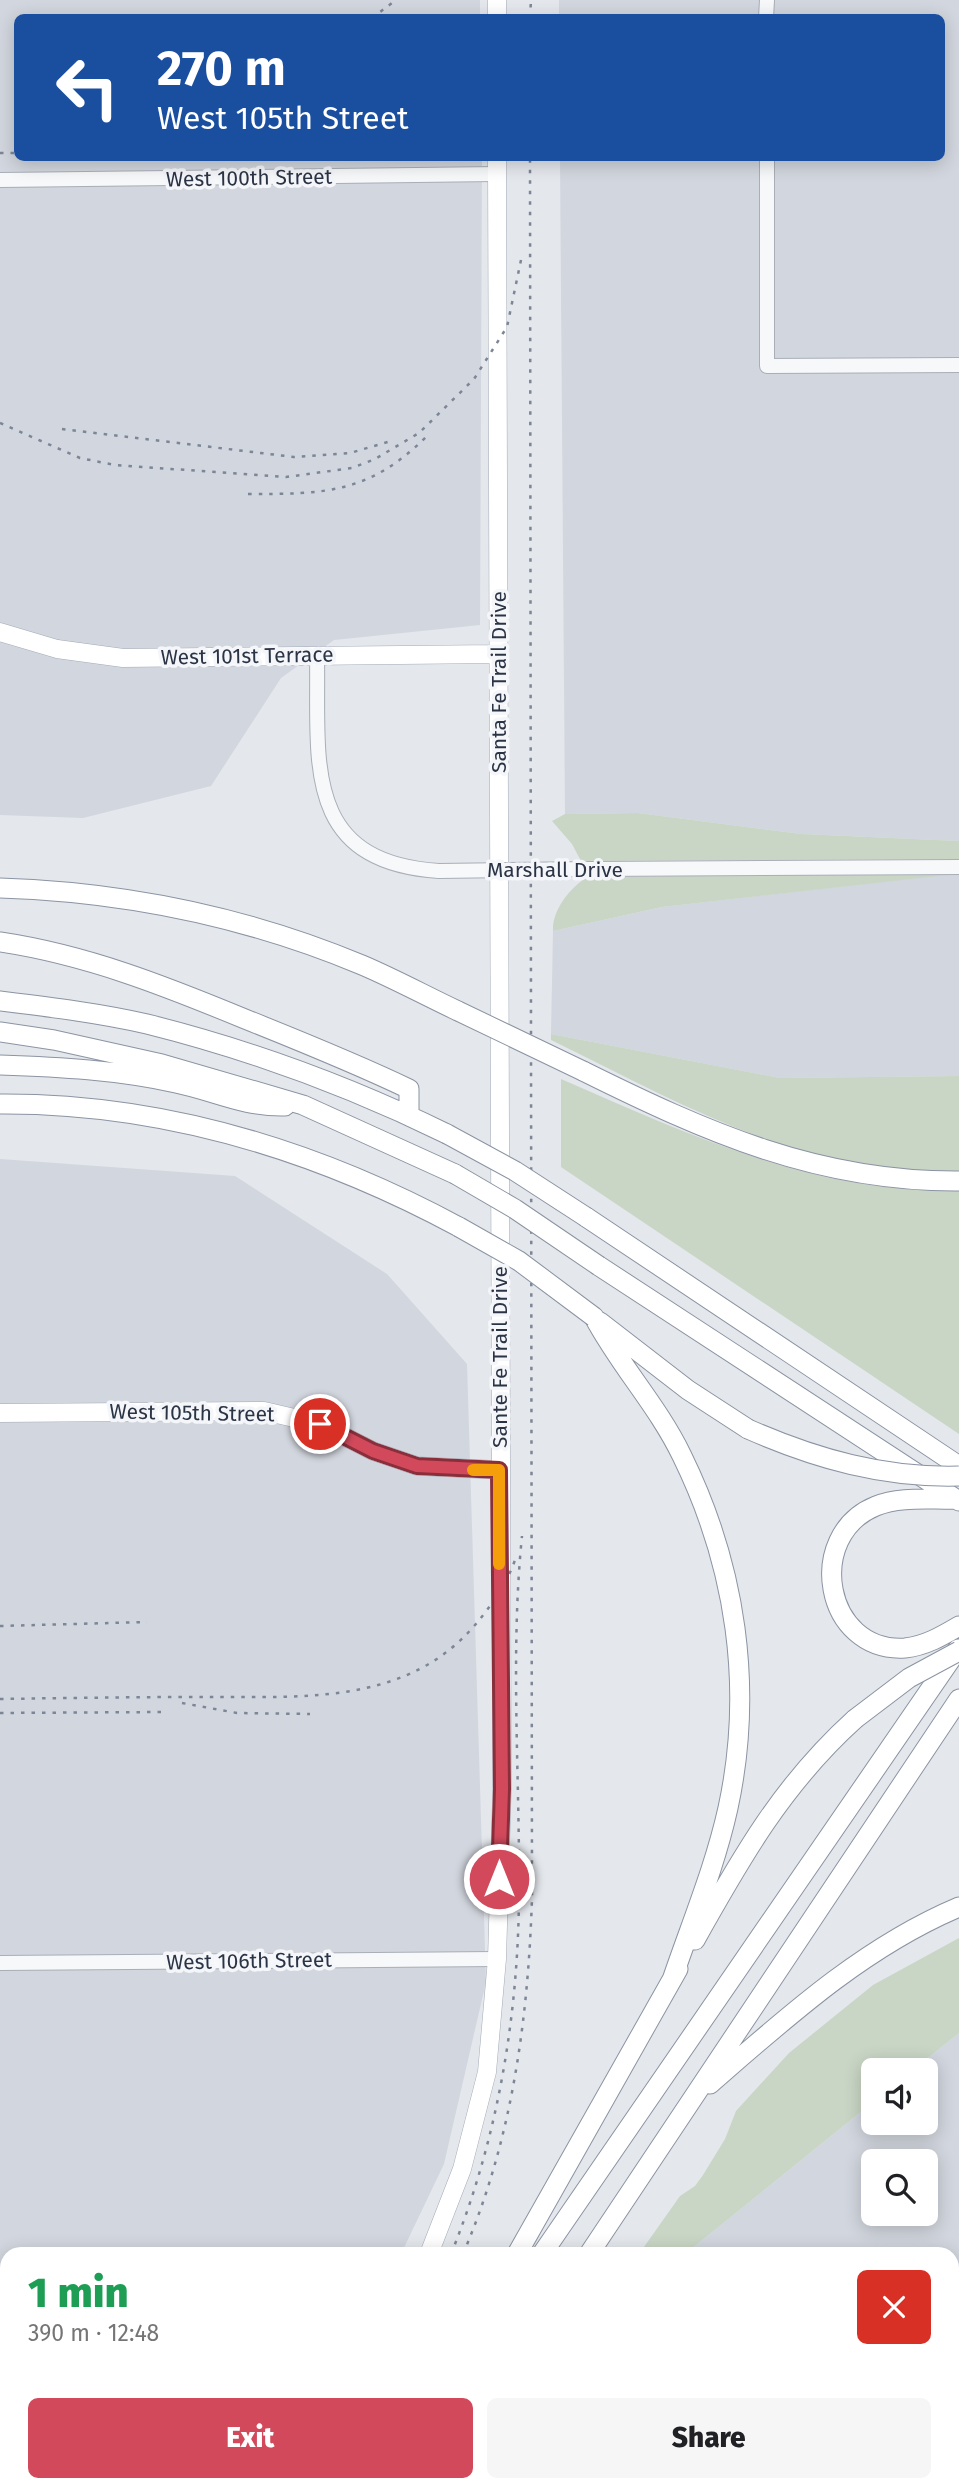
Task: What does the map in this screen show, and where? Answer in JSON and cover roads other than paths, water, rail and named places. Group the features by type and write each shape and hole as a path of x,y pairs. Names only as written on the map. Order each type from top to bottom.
{"highway":[{"path":"0,888 95,894 221,917 291,938 362,965 692,1123 806,1163 880,1178 959,1181"},
{"path":"0,942 70,956 133,974 360,1066 409,1089 409,1115"},
{"path":"0,1001 107,1016 212,1042 303,1071 409,1115 534,1182 959,1466"},
{"path":"0,1032 150,1061 303,1105 455,1174 515,1209 958,1500"},
{"path":"0,1065 88,1068 179,1083 257,1106 303,1105"},
{"path":"0,1104 77,1107 137,1114 250,1138 365,1180 459,1227 519,1261 708,1404 748,1429 840,1463 895,1474 959,1476"},
{"path":"594,1317 615,1356 658,1414 702,1500 723,1565 736,1631 739,1724 730,1797 720,1836 672,1980"},
{"path":"958,1500 890,1502 870,1508 841,1536 832,1555 830,1576 833,1597 845,1619 873,1642 894,1647 914,1646 959,1626"},
{"path":"521,2247 769,1815 807,1766 855,1718 909,1678 959,1649"},
{"path":"547,2247 959,1649"},
{"path":"594,2247 959,1699"},
{"path":"691,2101 831,1982 894,1940 959,1907"}],"main road":[{"name":"Santa Fe Trail Drive","path":"497,166 500,1206"},
{"name":"West 101st Terrace","path":"0,632 57,649 123,658 497,654"},
{"name":"Sante Fe Trail Drive","path":"432,2247 449,2207 476,2122 493,2028 498,1959 502,1789 500,1206"},
{"name":"West 105th Street","path":"0,1413 264,1411 320,1424 373,1451 417,1466 499,1470"}],"street":[{"path":"767,161 767,366 959,365"},
{"name":"West 100th Street","path":"0,180 497,166"},
{"name":"Marshall Drive","path":"317,656 318,766 321,788 332,814 350,837 383,860 414,869 439,871 959,867"},
{"name":"West 106th Street","path":"0,1963 498,1959"}],"railway":[{"path":"377,14 396,0"},
{"path":"530,14 531,0"},
{"path":"0,153 14,153"},
{"path":"466,2247 494,2168 514,2079 526,1989 532,1898 530,161"},
{"path":"0,423 80,458 115,465 286,477 352,468 375,459 419,433 474,379 507,327 521,260"},
{"path":"62,429 294,457 350,453 391,441"},
{"path":"248,494 300,493 344,487 385,470 427,436"},
{"path":"454,2247 481,2168 492,2124 502,2079 514,1988 519,1896 517,1626 522,1536"},
{"path":"0,1699 309,1696 382,1684 415,1671 447,1652 475,1625 487,1609 504,1584 516,1557"},
{"path":"0,1626 147,1622"},
{"path":"182,1703 237,1713 310,1714"},
{"path":"0,1713 167,1712"}]}
